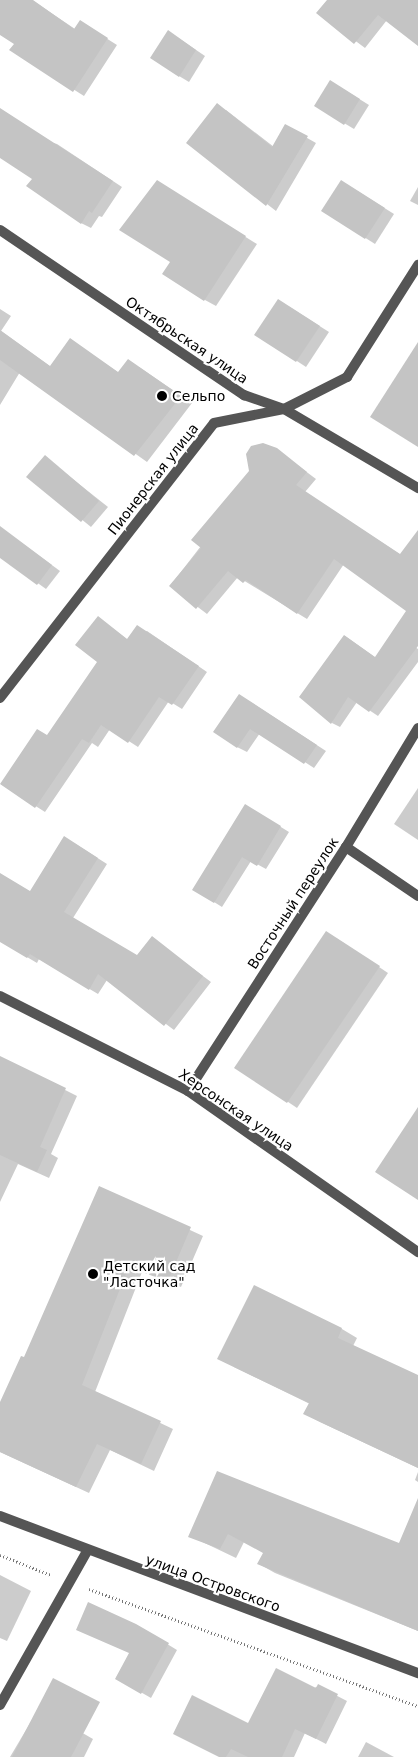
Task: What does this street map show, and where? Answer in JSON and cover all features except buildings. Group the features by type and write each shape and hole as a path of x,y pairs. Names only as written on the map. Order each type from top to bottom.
{"street":[{"name":"Октябрьская улица","path":"0,230 244,395 284,409 418,488"},
{"name":"Пионерская улица","path":"0,698 214,423 284,409 347,377 418,265"},
{"name":"Восточный переулок","path":"188,1091 346,847 418,728"},
{"path":"346,847 418,896"},
{"name":"Херсонская улица","path":"0,996 188,1091 418,1252"},
{"name":"улица Островского","path":"0,1516 418,1673"},
{"path":"0,1705 87,1550"}],"path":[{"path":"0,1554 70,1582 418,1706"}],"place":[{"name":"Сельпо","path":"162,396"},
{"name":"Детский сад \"Ласточка\"","path":"93,1274"}]}
